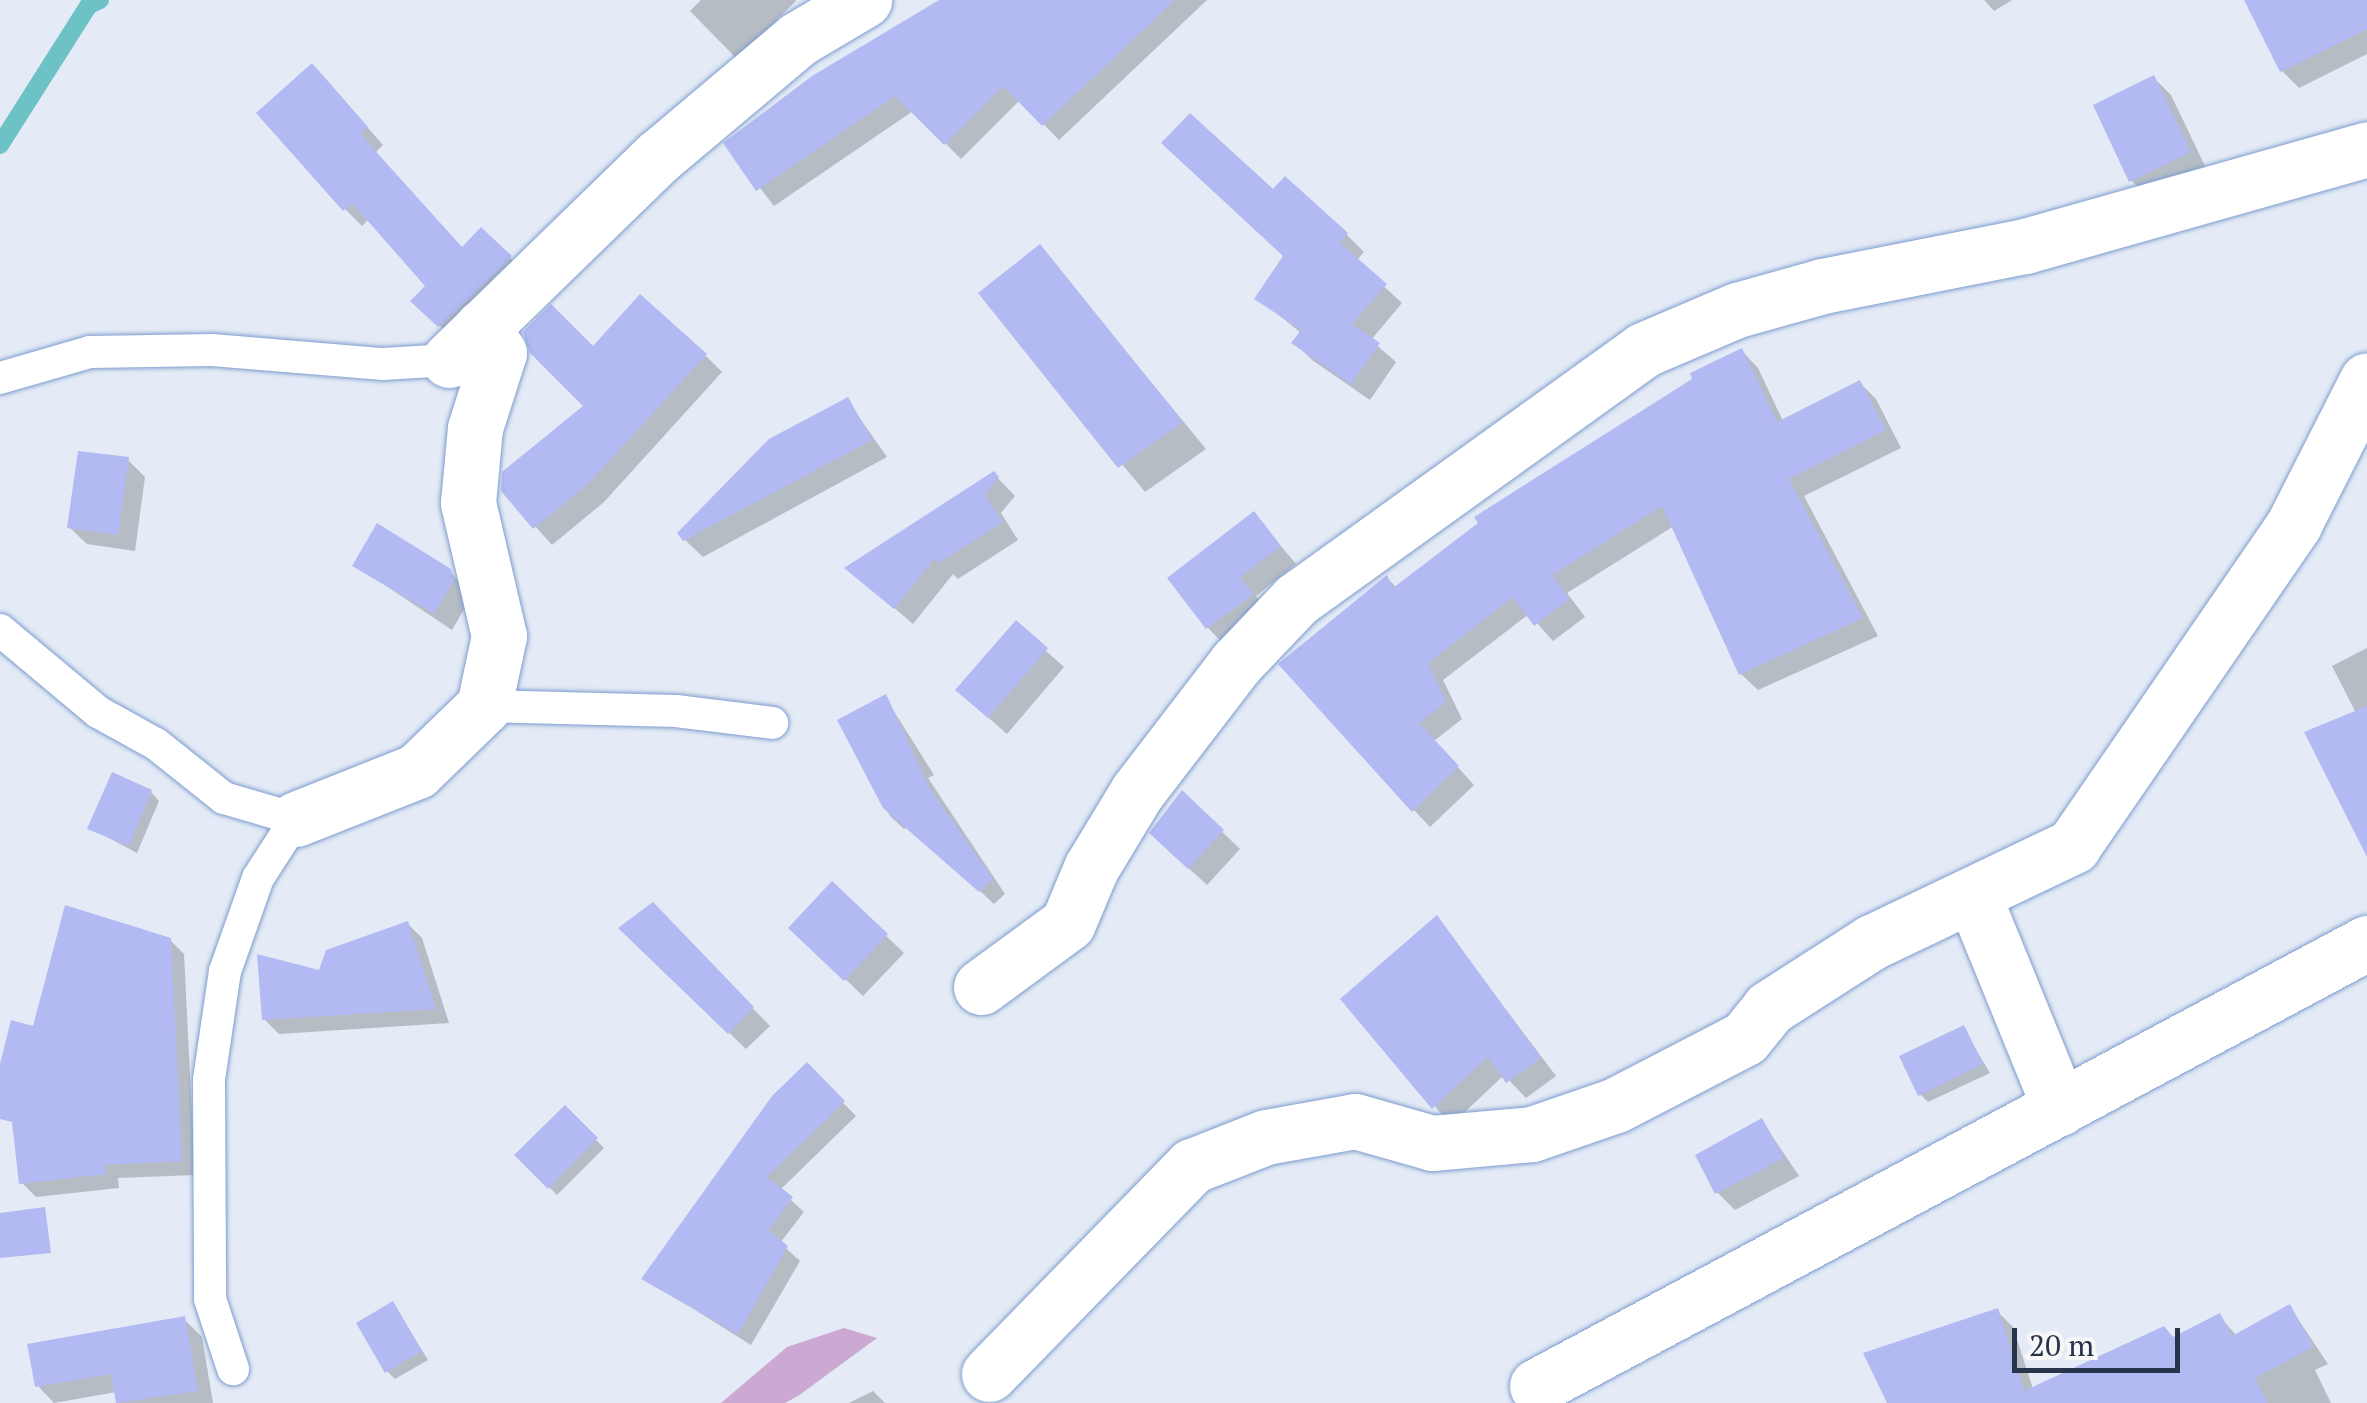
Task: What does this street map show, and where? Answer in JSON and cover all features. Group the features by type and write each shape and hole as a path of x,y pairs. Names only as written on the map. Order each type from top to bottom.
{"street":[{"path":"296,819 417,771 484,706 499,636 468,503 475,428 499,353 466,343 658,157 798,39 864,0"},
{"path":"980,987 1068,924 1091,868 1137,792 1236,663 1297,599 1643,350 1737,310 1903,268 2024,246 2367,150"},
{"path":"988,1374 1192,1166 1266,1136 1355,1121 1432,1143 1532,1134 1616,1105 1745,1038 1769,1008 1872,942 2073,846 2294,524 2367,380"},
{"path":"1973,896 2060,1108"},
{"path":"1537,1386 2367,944"}],"lane":[{"path":"0,378 90,352 212,350 384,364 466,343"},
{"path":"0,630 98,712 156,744 224,798 296,819 258,878 225,971 210,1080 210,1299 233,1368"},
{"path":"484,706 676,712 772,722"}],"shaded area":[{"path":"844,1328 877,1338 785,1403 721,1403 787,1347"}],"building":[{"path":"939,0 1175,0 1042,126 1003,86 944,145 895,96 756,191 723,143 812,76"},
{"path":"2244,0 2367,0 2367,29 2280,72"},
{"path":"312,63 368,127 360,134 462,247 481,227 512,256 438,327 410,301 425,286 352,203 343,211 256,113"},
{"path":"2154,75 2191,152 2129,182 2093,105"},
{"path":"1190,113 1273,189 1285,176 1348,233 1340,243 1387,284 1352,324 1380,343 1351,384 1291,343 1301,330 1254,299 1283,256 1161,143"},
{"path":"1040,244 1183,422 1118,468 978,293"},
{"path":"640,294 707,354 587,485 533,529 501,491 502,472 583,406 530,353 523,332 551,304 593,346"},
{"path":"1742,348 1777,422 1860,380 1886,430 1789,479 1863,618 1739,675 1662,506 1552,575 1570,599 1534,626 1513,597 1428,663 1446,702 1419,723 1459,766 1412,812 1278,664 1387,575 1393,588 1478,523 1474,517 1692,379 1690,373"},
{"path":"848,397 872,440 683,541 677,533 769,439"},
{"path":"78,451 129,457 118,535 67,528"},
{"path":"994,471 999,477 985,495 1003,522 939,563 935,558 894,609 844,568"},
{"path":"1254,511 1281,546 1240,577 1253,594 1206,629 1167,578"},
{"path":"377,523 451,569 454,581 434,614 352,566"},
{"path":"1016,620 1048,648 988,718 955,690"},
{"path":"886,694 930,789 993,879 979,892 883,808 837,720"},
{"path":"2367,706 2367,857 2304,732"},
{"path":"112,772 152,790 129,846 87,829"},
{"path":"1182,790 1224,830 1188,869 1149,833"},
{"path":"832,881 888,934 844,981 788,928"},
{"path":"653,902 754,1007 728,1034 618,928"},
{"path":"65,905 171,938 182,1161 105,1165 106,1174 19,1184 12,1122 0,1119 0,1064 11,1020 33,1026"},
{"path":"1437,915 1541,1058 1506,1083 1488,1057 1432,1109 1340,999"},
{"path":"408,921 436,1009 262,1020 257,954 319,970 326,950"},
{"path":"1964,1025 1983,1064 1918,1096 1899,1056"},
{"path":"807,1062 845,1101 767,1177 793,1197 768,1230 788,1246 738,1334 641,1279 772,1096"},
{"path":"565,1105 598,1138 548,1189 514,1155"},
{"path":"1762,1118 1784,1158 1715,1194 1695,1155"},
{"path":"45,1207 51,1253 0,1258 0,1213"},
{"path":"393,1301 422,1351 385,1373 356,1323"},
{"path":"2290,1304 2313,1347 2255,1378 2268,1403 1887,1403 1863,1353 1998,1308 2024,1391 2164,1326 2173,1337 2220,1313 2232,1336"},
{"path":"185,1316 198,1391 116,1403 111,1374 35,1387 27,1344"}],"waterway":[{"path":"0,145 89,5 100,0"}]}
